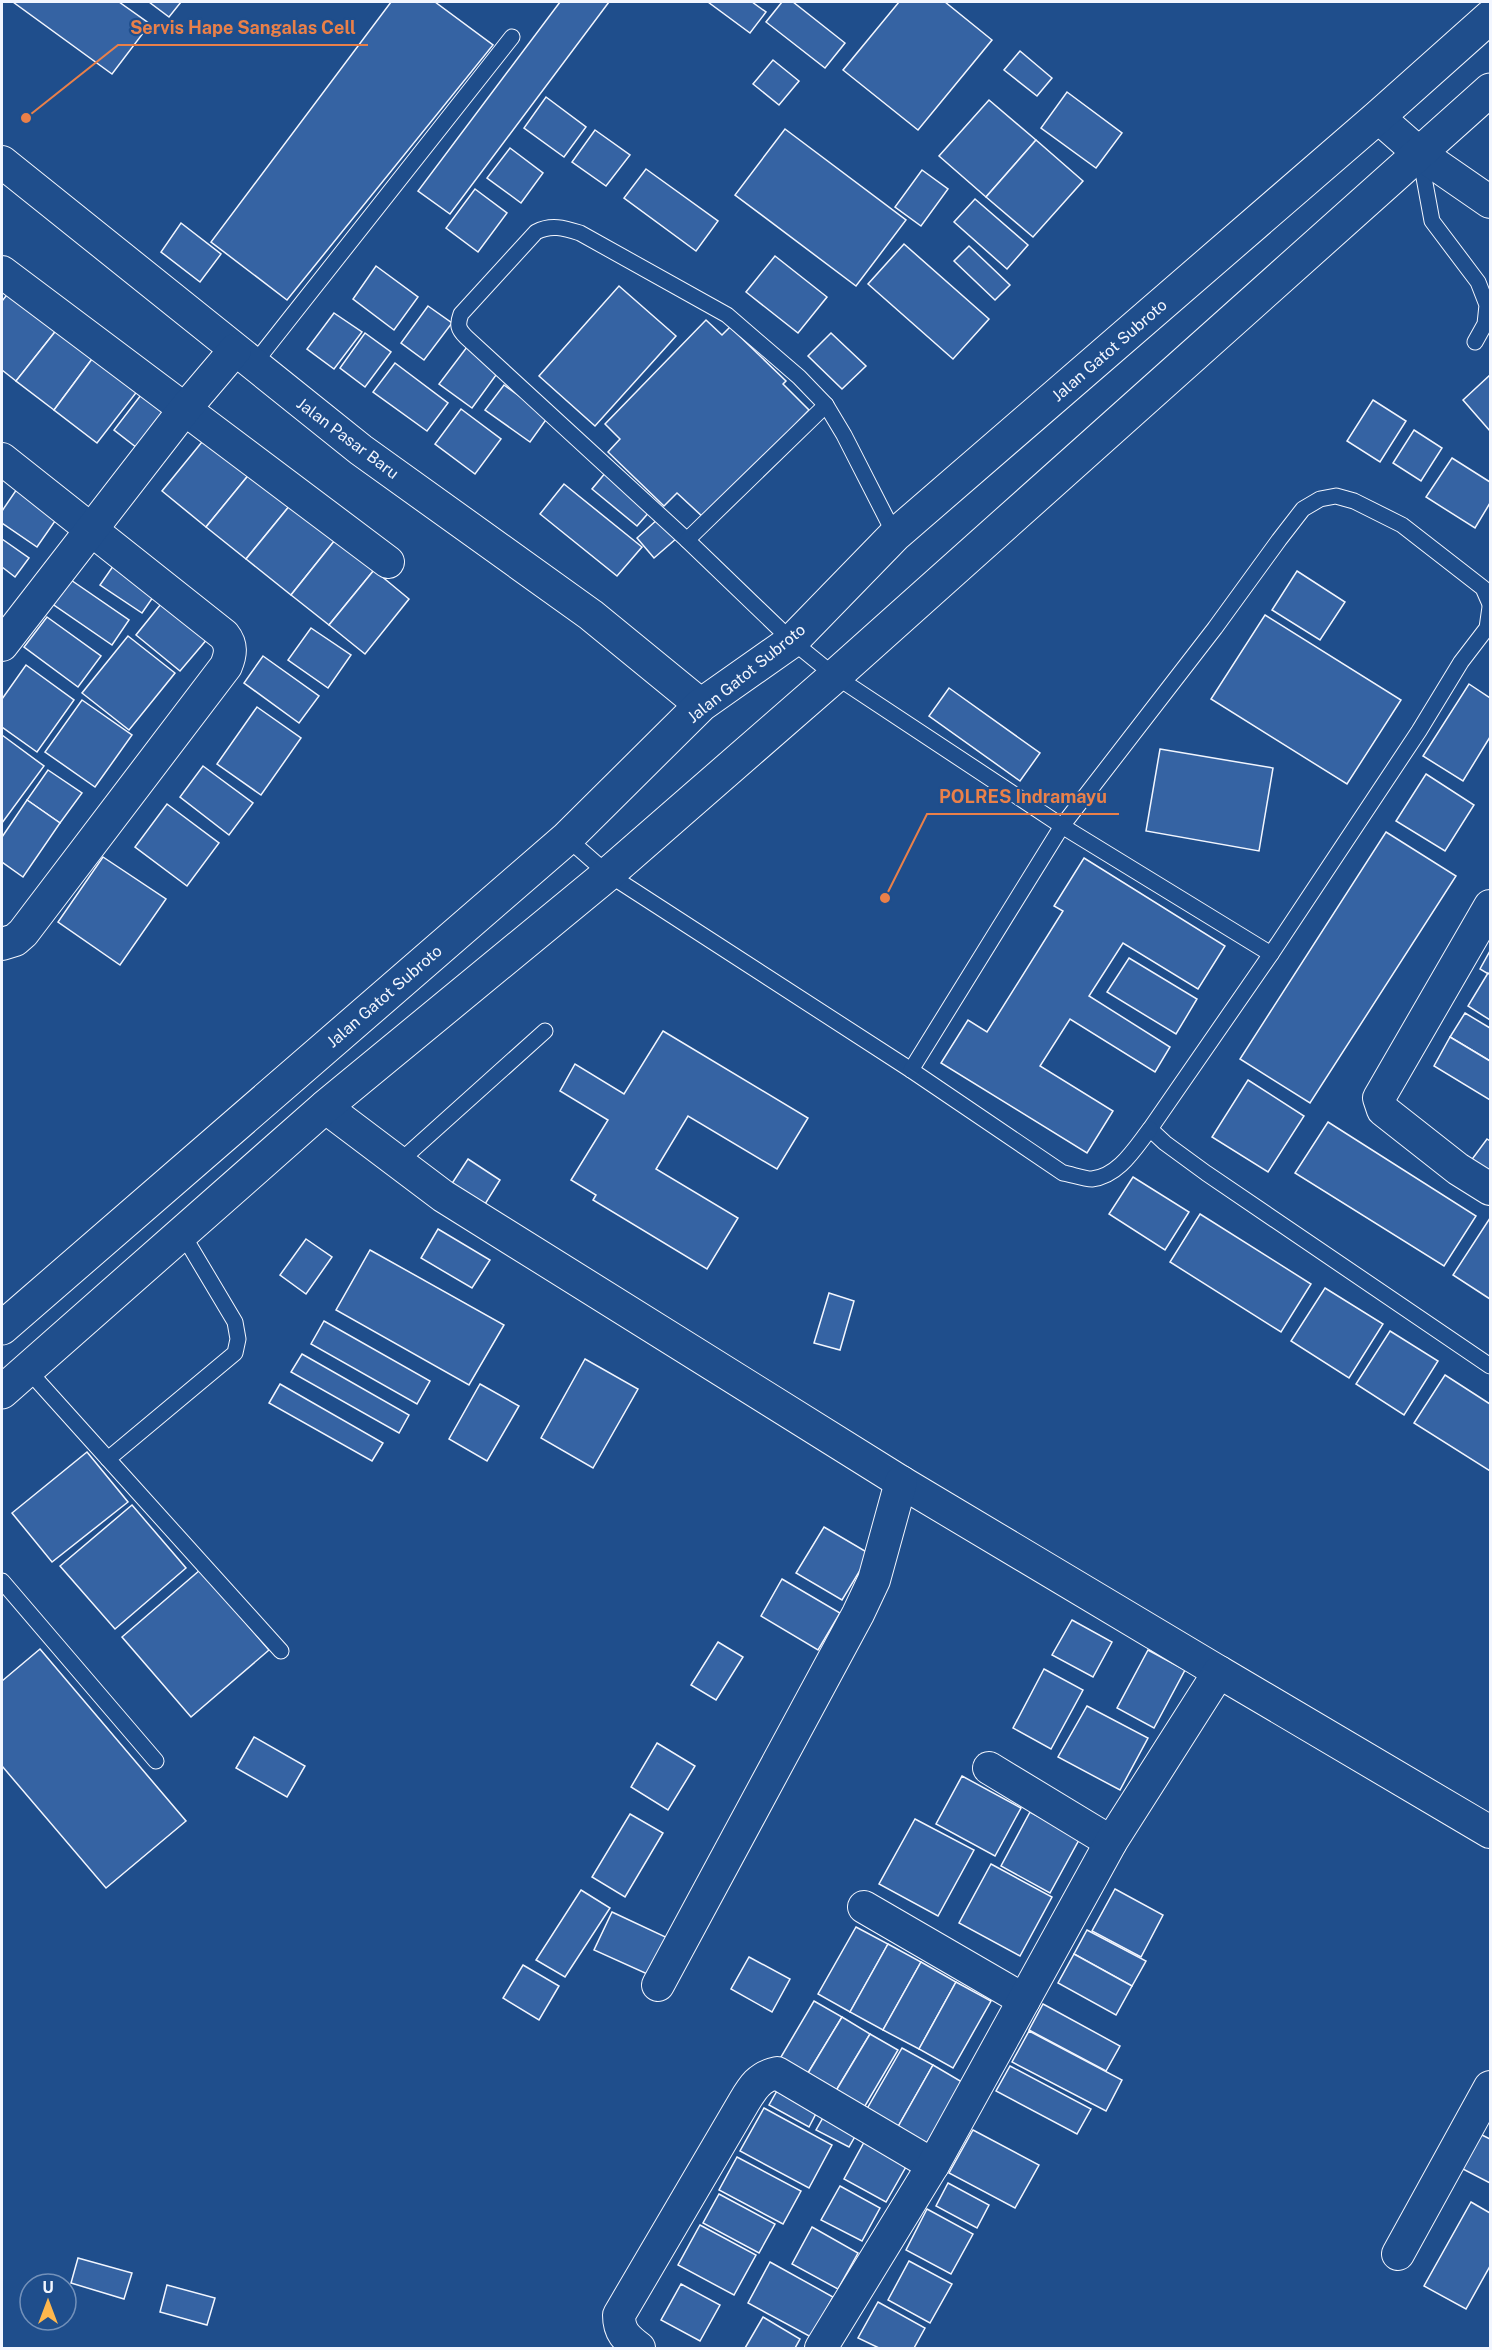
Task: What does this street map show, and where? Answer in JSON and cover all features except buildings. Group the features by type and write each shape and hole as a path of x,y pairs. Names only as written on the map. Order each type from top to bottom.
{"street":[{"name":"Jalan Gatot Subroto","path":"2,1328 567,838 701,705 792,641 895,535 1491,17"},
{"path":"2,1392 325,1107 608,874 835,676 1491,90"},
{"path":"1378,117 1419,153 1491,202"},
{"name":"Jalan Pasar Baru","path":"2,162 361,450 591,615 701,705"},
{"path":"2,272 388,562"},
{"path":"2,645 184,410 244,357"},
{"path":"2,459 224,635 229,642 229,659 226,666 23,933 15,940 2,944"},
{"path":"1491,906 1379,1098 1383,1110 1458,1169 1491,1189"},
{"path":"325,1107 453,1202 901,1482 1491,1832"},
{"path":"658,1985 858,1614 874,1580 901,1482"},
{"path":"821,2349 933,2165 1111,1842 1219,1672"},
{"path":"989,1768 1111,1842"},
{"path":"864,1907 1024,2000"},
{"path":"639,2349 624,2337 619,2325 619,2314 754,2085 764,2076 777,2073 933,2165"},
{"path":"1398,2254 1491,2087"}],"lane":[{"path":"244,357 512,37"},
{"path":"1419,153 1432,221 1478,282 1487,305 1485,324 1475,342"},
{"path":"895,535 826,405 799,377 727,315 580,233 561,227 545,228 536,232 461,314 458,323 460,330 687,540 792,641 835,676 1062,826 1271,954"},
{"path":"687,540 826,405"},
{"path":"567,838 608,874 911,1070 1063,1173 1092,1179 1123,1164 1150,1129 1271,954 1419,731 1461,662 1487,628 1491,606 1483,588 1402,525 1354,501 1336,496 1320,499 1304,509 1062,826 911,1070"},
{"path":"398,1163 545,1031"},
{"path":"1150,1129 1206,1173 1491,1366"},
{"path":"108,1459 235,1353 238,1339 235,1323 182,1233"},
{"path":"27,1369 281,1652"},
{"path":"2,1581 156,1761"}],"place":[{"name":"Servis Hape Sangalas Cell","path":"26,118"},
{"name":"POLRES Indramayu","path":"885,898"}]}
